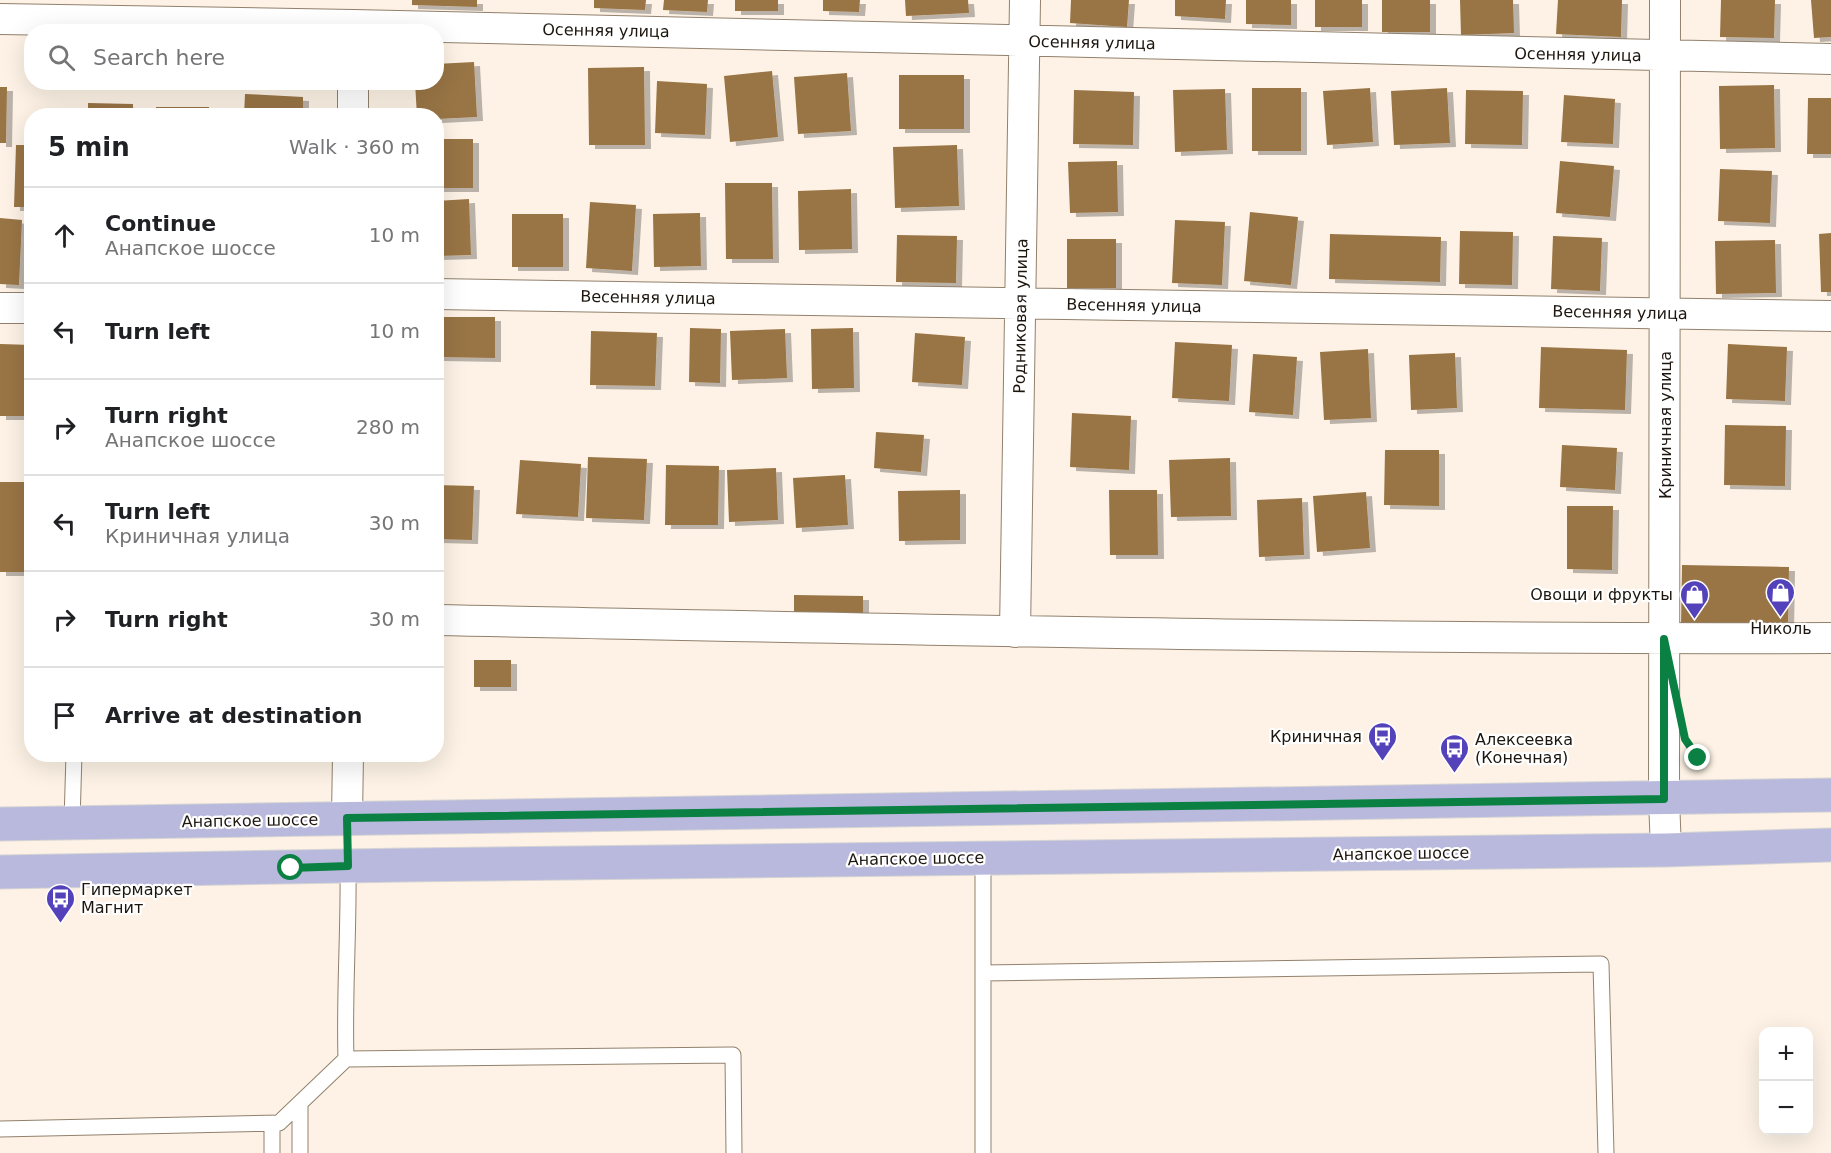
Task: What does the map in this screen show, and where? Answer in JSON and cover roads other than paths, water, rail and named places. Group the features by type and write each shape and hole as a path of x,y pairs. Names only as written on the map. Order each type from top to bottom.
{"main road":[{"name":"Анапское шоссе","path":"0,824 1831,795"},
{"path":"347,818 348,866"},
{"name":"Анапское шоссе","path":"0,872 1666,850 1831,845"}],"street":[{"name":"Родниковая улица","path":"1016,632 1025,0"},
{"name":"Криничная улица","path":"1665,0 1664,799 1666,850"},
{"name":"Осенняя улица","path":"0,19 354,19 1024,40 1831,59"},
{"path":"353,90 353,108"},
{"name":"Весенняя улица","path":"444,294 1831,316"},
{"path":"0,308 24,308"},
{"path":"444,620 1016,632 1664,639 1831,638"},
{"path":"347,818 348,762"}],"lane":[{"path":"72,822 74,762"},
{"path":"983,858 984,1153"},
{"path":"346,1059 348,866"},
{"path":"983,973 1601,964 1606,1153"},
{"path":"0,1129 279,1123 346,1059 733,1056 734,1153"},
{"path":"300,1103 300,1153"},
{"path":"272,1123 272,1153"}],"place":[{"name":"Николь","path":"1781,618"},
{"name":"Овощи и фрукты","path":"1694,620"},
{"name":"Криничная","path":"1383,762"},
{"name":"Алексеевка (Конечная)","path":"1454,774"},
{"name":"Гипермаркет Магнит","path":"60,924"}]}
